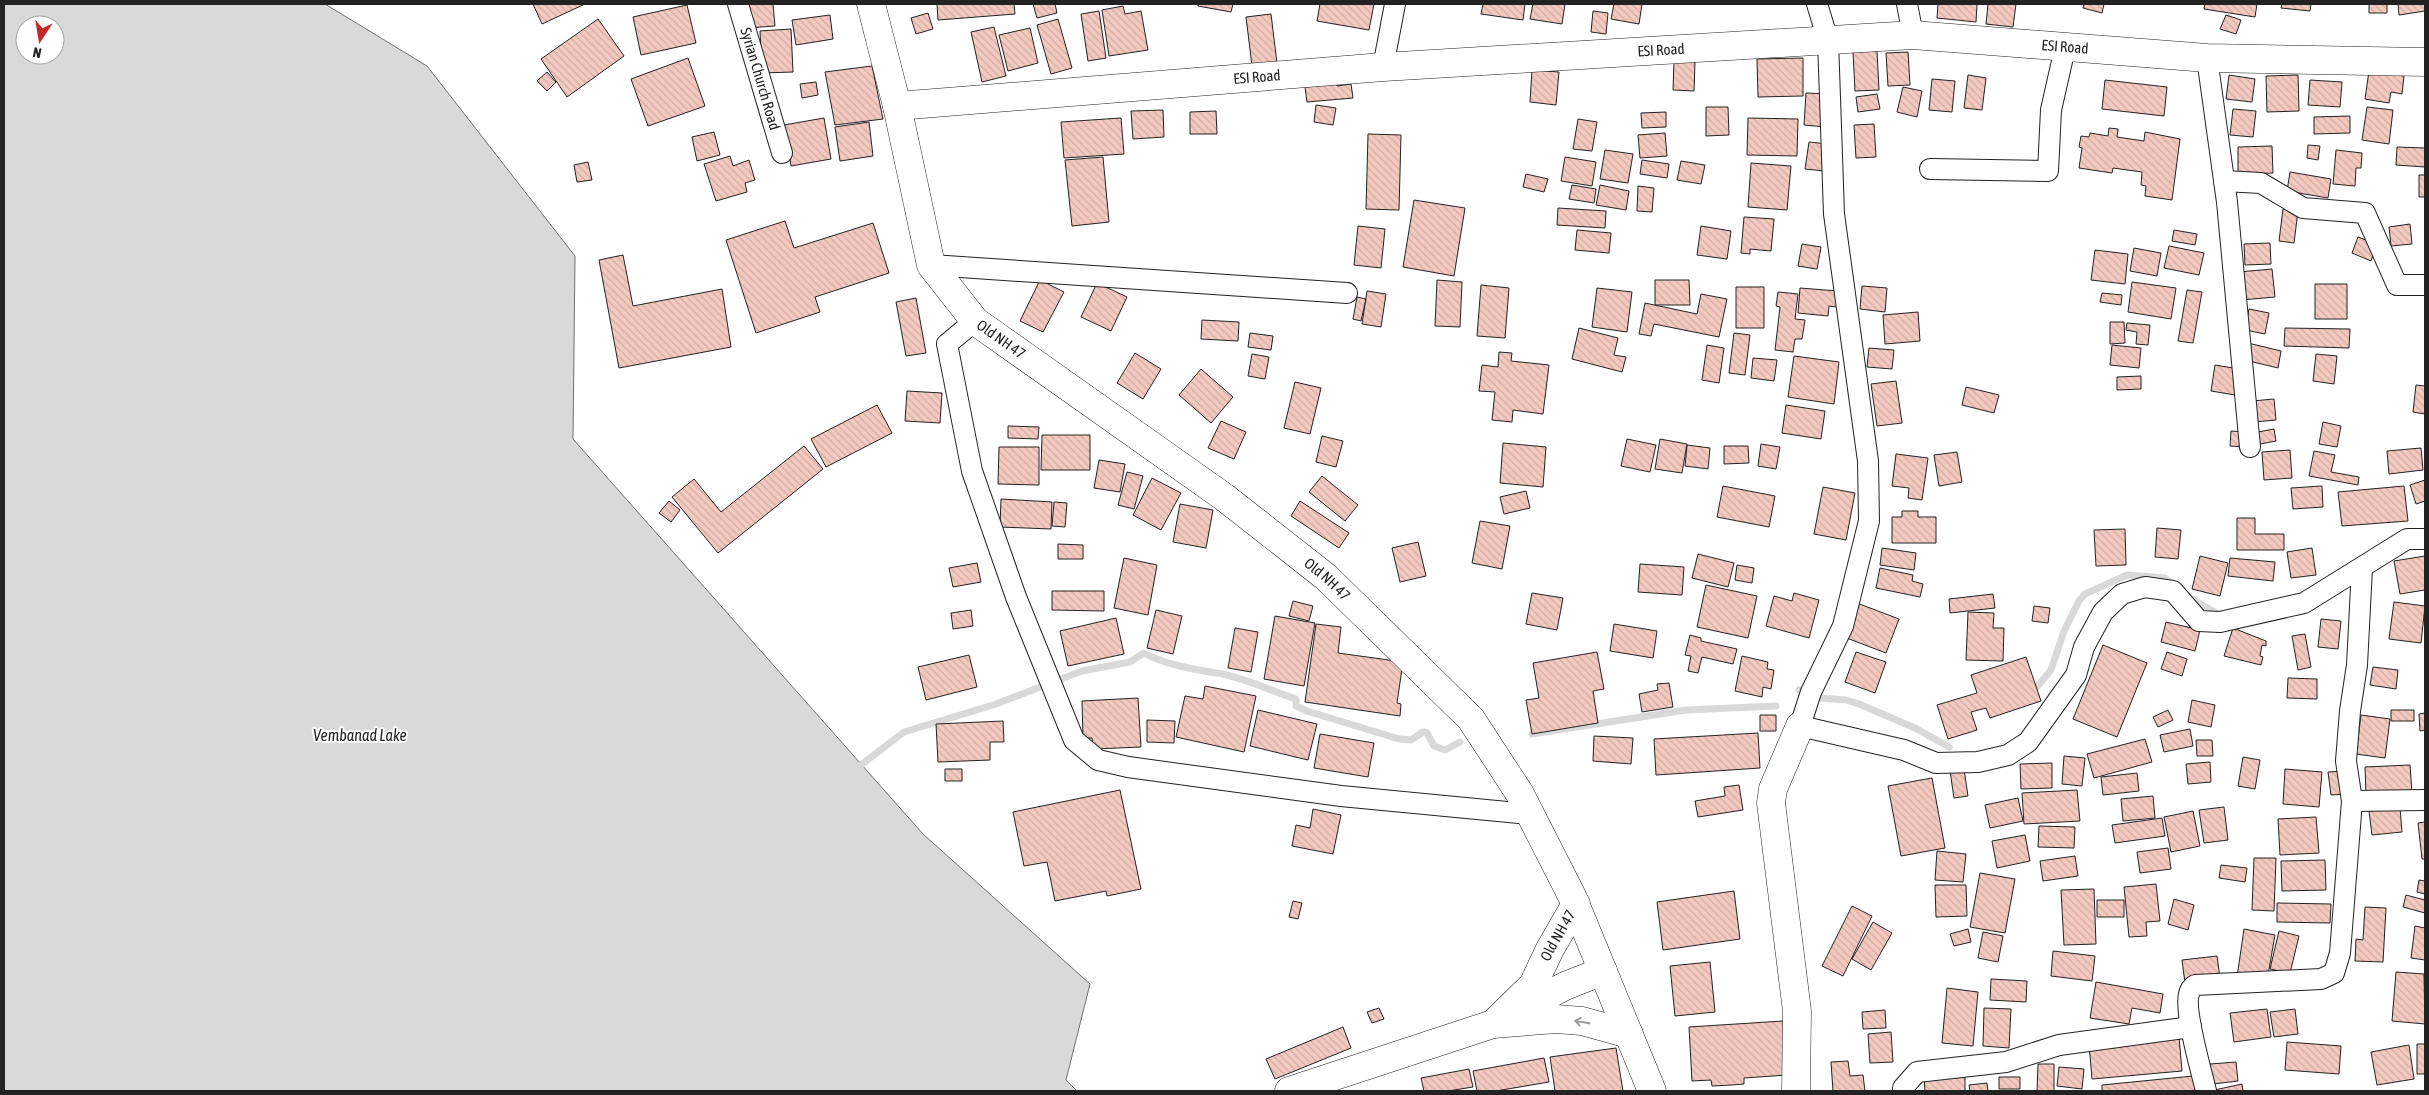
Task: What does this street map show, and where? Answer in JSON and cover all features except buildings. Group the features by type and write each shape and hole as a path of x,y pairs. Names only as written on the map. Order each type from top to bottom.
{"main road":[{"name":"Old NH 47","path":"871,4 898,106 931,265 975,321 1224,497 1326,577 1471,719 1520,794 1576,904 1550,948 1533,985 1493,1024 1289,1091"},
{"name":"ESI Road","path":"898,106 1383,67 1913,35 2206,58 2425,62"},
{"path":"1796,1091 1797,1011 1771,803 1773,789 1800,726"},
{"path":"1576,904 1652,1091"},
{"path":"1493,1024 1565,986 1603,970"},
{"path":"1493,1024 1556,1019 1582,1021 1629,1034"}],"street":[{"name":"Syrian Church Road","path":"738,4 782,153"},
{"path":"1383,67 1395,4"},
{"path":"1817,4 1828,40 1834,214 1868,460 1869,521 1843,626 1811,692 1800,726 1904,750 1936,763 1978,762 2008,755 2028,742 2054,708 2076,675 2084,647 2103,612 2122,594 2145,587 2173,591 2199,621 2220,622 2304,603 2407,539 2425,539"},
{"path":"1907,4 1913,35"},
{"path":"1930,169 2048,172 2050,110 2065,48"},
{"path":"2206,58 2224,181 2250,447"},
{"path":"2224,181 2260,183 2303,208 2365,213 2397,285 2425,285"},
{"path":"931,265 1347,293"},
{"path":"975,321 947,344 972,471 1016,597 1074,740 1098,760 1128,767 1341,796 1529,814"},
{"path":"2206,1091 2191,1027 2188,999 2190,991 2195,985 2320,979 2334,973 2340,953 2352,801 2346,761 2350,711 2357,665 2362,568"},
{"path":"2352,801 2425,800"},
{"path":"1902,1091 1902,1088 1917,1072 2006,1062 2059,1045 2191,1027"}],"water":[{"name":"Vembanad Lake","path":"4,4 325,4 427,66 575,256 573,439 923,834 1090,984 1066,1080 1077,1091 4,1091"}],"waterway":[{"path":"2036,688 2051,670 2064,631 2079,601 2085,594 2127,575 2165,578 2174,586"},
{"path":"2188,597 2220,615"},
{"path":"861,765 904,732 996,704 1082,671 1130,662 1144,653 1172,664 1231,676 1250,682 1296,699 1296,706 1307,711 1399,739 1411,740 1423,732 1427,733 1434,746 1445,750 1460,742"},
{"path":"1799,690 1818,698 1846,700 1859,704 1915,728 1949,747"},
{"path":"1532,734 1686,710 1776,706"}]}
